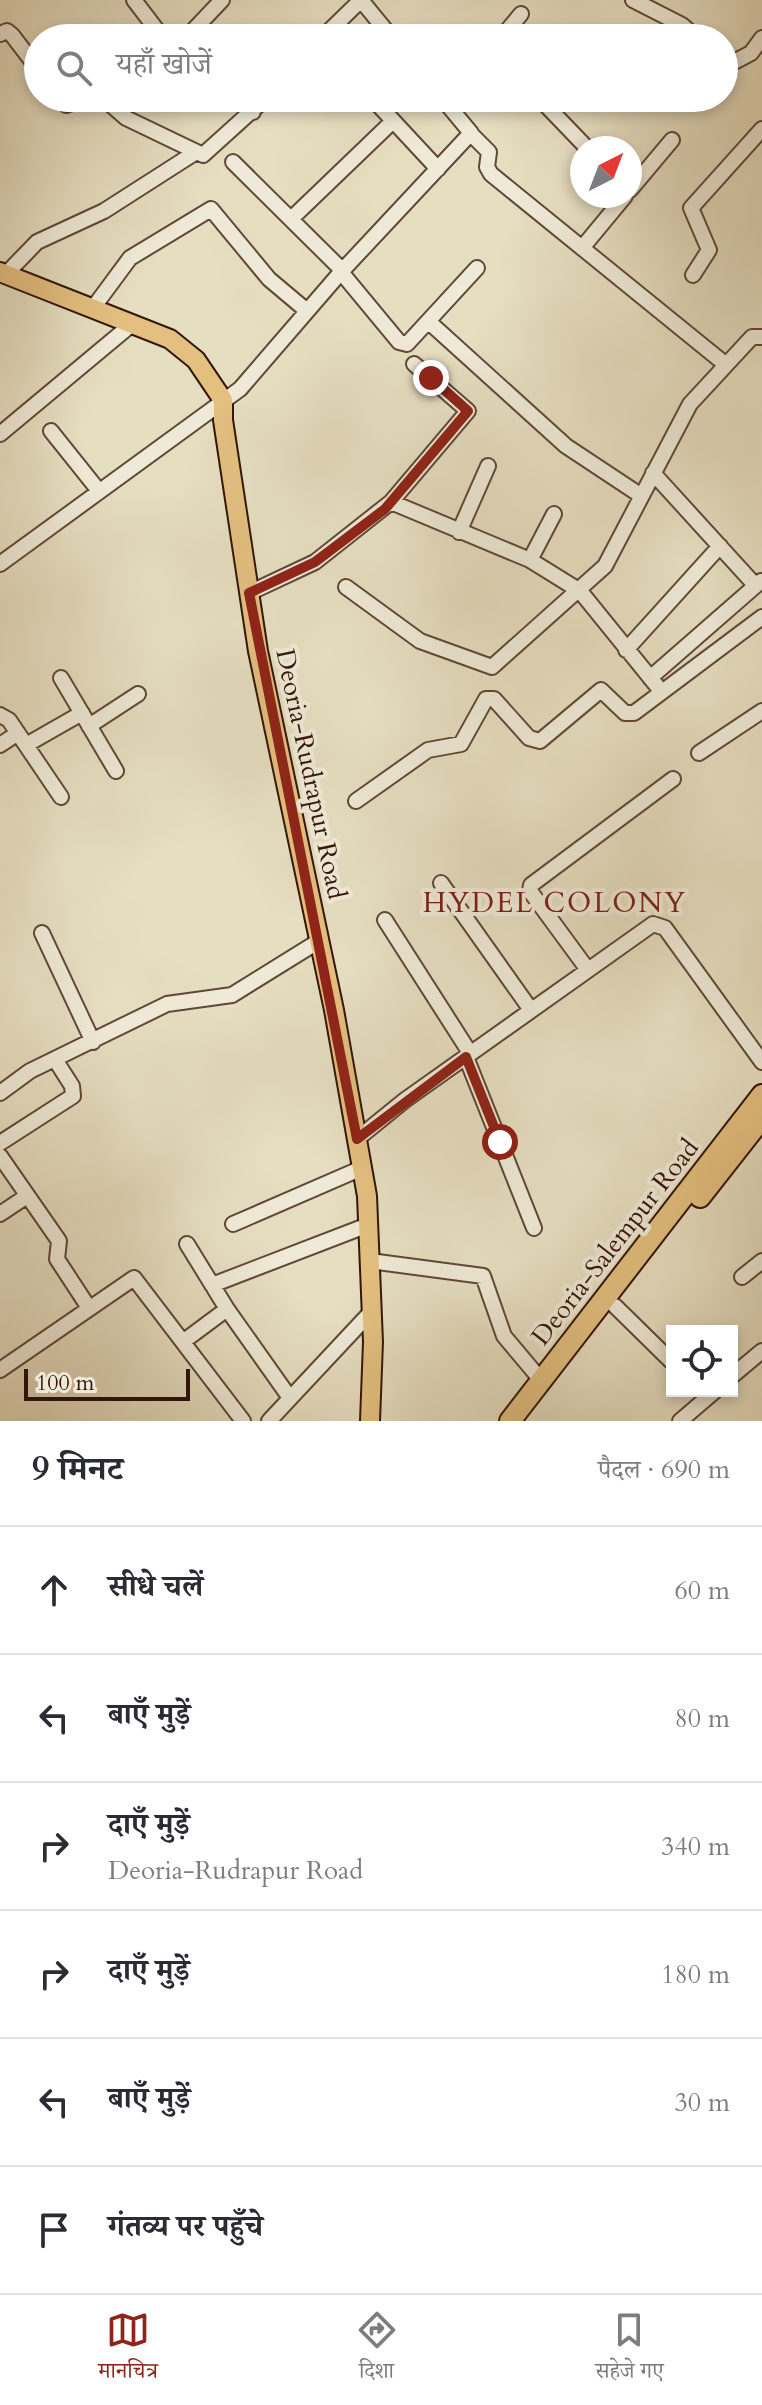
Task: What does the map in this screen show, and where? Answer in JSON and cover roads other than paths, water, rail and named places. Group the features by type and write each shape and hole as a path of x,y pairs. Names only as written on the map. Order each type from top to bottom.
{"highway":[{"name":"Deoria-Salempur Road","path":"510,1421 762,1095"},
{"name":"Deoria-Salempur Road","path":"526,1421 762,1118"}],"main road":[{"name":"Deoria-Rudrapur Road","path":"3,273 170,339 196,360 223,400 223,420 258,651 319,941 362,1168 370,1261 370,1421"}],"street":[{"path":"134,0 152,24"},
{"path":"199,24 222,0"},
{"path":"336,24 361,0 381,24"},
{"path":"633,0 680,24"},
{"path":"513,24 521,14"},
{"path":"0,34 7,31 24,51"},
{"path":"738,61 762,38"},
{"path":"119,112 193,154 203,155 253,112"},
{"path":"385,112 438,169"},
{"path":"455,112 489,152 487,167 491,174 725,364"},
{"path":"552,112 575,136"},
{"path":"291,219 393,121"},
{"path":"693,275 709,250 691,208 762,129"},
{"path":"0,564 240,389 470,133"},
{"path":"642,176 672,140"},
{"path":"3,273 46,236 104,211 193,154"},
{"path":"233,162 342,272 403,344 413,340 477,268"},
{"path":"582,248 615,208"},
{"path":"93,308 124,263 211,209 269,279 307,311"},
{"path":"429,322 566,446 640,495"},
{"path":"0,434 132,324"},
{"path":"346,587 420,641 492,667 605,566 697,392 752,337 762,337"},
{"path":"249,593 315,562 391,502 468,411 414,364"},
{"path":"51,431 99,491"},
{"path":"459,532 488,466"},
{"path":"650,678 759,583 720,546 653,473"},
{"path":"391,502 530,560 580,591 661,691"},
{"path":"530,560 554,514"},
{"path":"626,650 720,546"},
{"path":"356,801 428,750 461,744 490,698 529,738 540,741 601,690 629,715 762,617"},
{"path":"61,678 116,771"},
{"path":"0,745 86,720 138,694"},
{"path":"699,753 762,711"},
{"path":"0,715 9,720 61,797"},
{"path":"588,970 530,891 531,885 673,779"},
{"path":"441,883 531,1010"},
{"path":"385,920 468,1055 534,1228"},
{"path":"357,1139 468,1055 653,924 659,923 762,1062"},
{"path":"42,933 93,1042"},
{"path":"0,1093 30,1071 176,1001 207,1001 232,995 319,941"},
{"path":"0,1143 73,1096 72,1086 56,1061"},
{"path":"0,1156 61,1244 57,1259 89,1308"},
{"path":"233,1224 362,1168"},
{"path":"0,1214 27,1196"},
{"path":"212,1285 368,1225"},
{"path":"187,1244 227,1309 290,1398"},
{"path":"370,1261 483,1276 504,1336 541,1380"},
{"path":"742,1277 762,1261"},
{"path":"0,1370 134,1278 243,1421"},
{"path":"615,1306 666,1356"},
{"path":"184,1341 227,1309"},
{"path":"269,1421 371,1312"},
{"path":"738,1371 762,1351"},
{"path":"680,1421 704,1397"}],"district":[{"name":"HYDEL COLONY","path":"555,903"}]}
